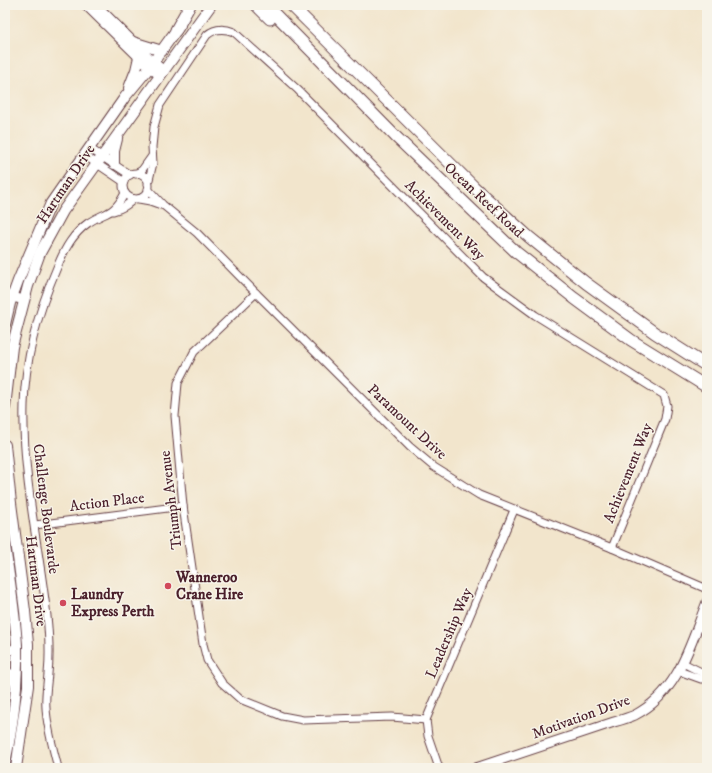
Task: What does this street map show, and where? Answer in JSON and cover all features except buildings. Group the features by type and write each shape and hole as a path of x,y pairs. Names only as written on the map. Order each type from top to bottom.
{"main road":[{"path":"176,30 190,5"},
{"name":"Hartman Drive","path":"5,324 8,299 18,281 51,203 125,97 162,51 194,5"},
{"name":"Hartman Drive","path":"5,407 12,347 23,304 40,253 63,211 211,5"},
{"path":"256,5 297,46 331,71"},
{"name":"Ocean Reef Road","path":"266,5 395,136 516,252 574,298 632,340 707,387"},
{"name":"Ocean Reef Road","path":"291,5 474,187 529,237 586,283 649,328 707,366"},
{"path":"133,42 162,51"},
{"path":"125,97 136,70 139,58"},
{"path":"114,164 114,151 119,133"},
{"path":"5,286 18,281"},
{"name":"Hartman Drive","path":"5,445 28,644 28,686 16,768"},
{"name":"Hartman Drive","path":"5,545 14,613 16,645 15,703 5,763"}],"street":[{"path":"86,5 139,58 162,74"},
{"path":"96,5 133,42 151,65"},
{"name":"Achievement Way","path":"148,186 154,163 152,156 154,127 160,105 207,35 218,29 226,29 234,32 298,90 483,277 535,315 664,395 667,406 665,419 612,548"},
{"path":"87,151 124,182"},
{"path":"99,160 114,164 133,175 142,176 146,179 148,186 146,193 136,199 129,197 125,193 123,188 124,182 133,175 142,170 152,156"},
{"name":"Paramount Drive","path":"148,186 163,205 197,233 410,446 434,467 479,495 612,548 707,589"},
{"path":"113,211 125,193"},
{"name":"Paramount Drive","path":"136,199 163,205"},
{"name":"Challenge Boulevarde","path":"58,768 48,727 46,709 49,644 47,615 31,503 24,440 24,404 28,363 40,310 58,264 74,234 89,222 113,211 119,210 136,199"},
{"name":"Triumph Avenue","path":"256,293 194,352 178,383 175,416 183,506 203,644 207,660 222,683 240,699 282,716 303,720 392,717 426,720"},
{"path":"8,299 23,304"},
{"name":"Action Place","path":"35,525 183,506"},
{"name":"Leadership Way","path":"426,720 514,510"},
{"name":"Motivation Drive","path":"476,768 635,714 661,695 672,682 681,667 707,602"},
{"path":"5,655 16,645"},
{"path":"681,667 707,675"},
{"path":"681,667 701,679 707,679"},
{"path":"5,668 10,673 16,688"},
{"path":"426,720 428,736 439,768"}],"place":[{"name":"Wanneroo Crane Hire","path":"168,586"},
{"name":"Laundry Express Perth","path":"63,603"}]}
